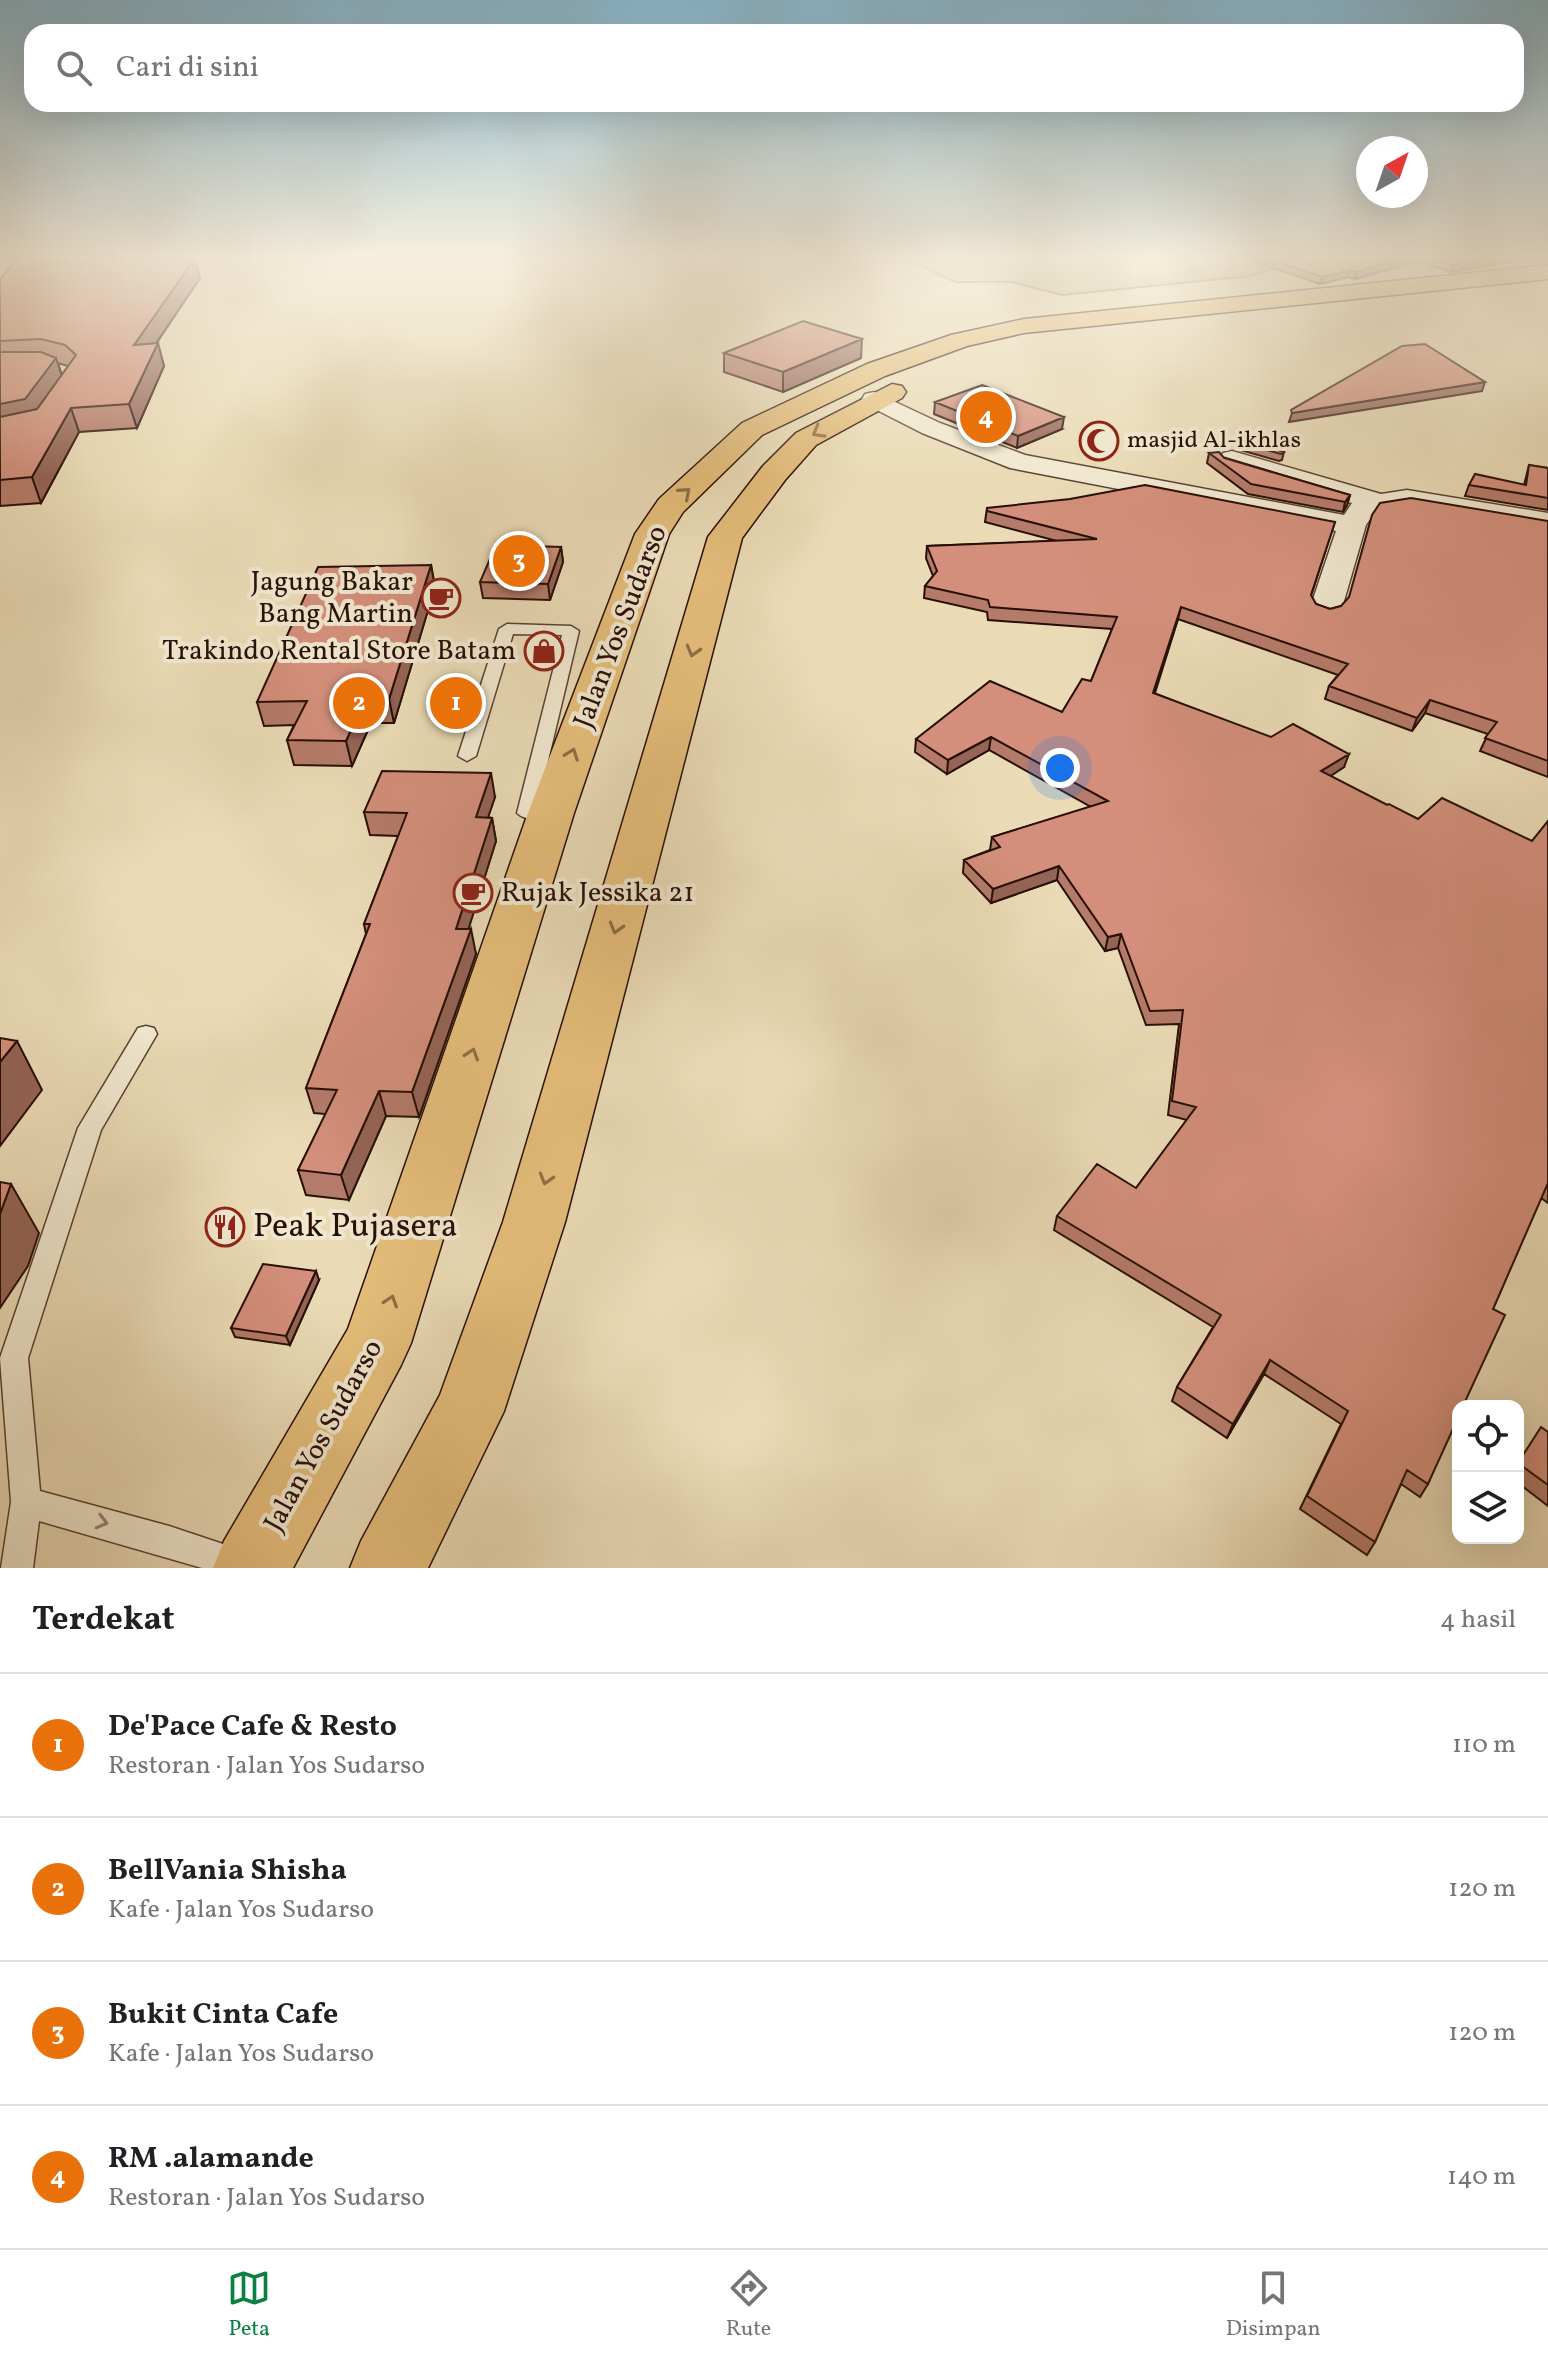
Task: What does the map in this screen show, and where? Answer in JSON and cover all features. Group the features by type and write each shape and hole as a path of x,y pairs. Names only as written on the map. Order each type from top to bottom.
{"main road":[{"name":"Jalan Yos Sudarso","path":"249,1568 377,1343 551,813 652,534 670,506 752,429 876,370 960,340 1005,330"},
{"name":"Jalan Yos Sudarso","path":"388,1568 469,1411 534,1222 725,537 774,473 806,439 874,399 925,378 1046,347 1174,330"}],"street":[{"path":"874,399 931,428 1019,462 1352,525"},
{"path":"1232,459 1378,502"},
{"path":"1326,608 1352,525 1365,505 1407,498 1548,522"}],"lane":[{"path":"467,756 507,629 571,631 526,813 551,813"},
{"path":"17,1568 26,1502 14,1358 90,1128 146,1034"},
{"path":"26,1502 169,1541 249,1568"}],"building":[{"path":"0,330 144,330 134,345 158,343 129,404 71,408 32,477 0,480 0,417 37,409 76,355 65,345 41,339 0,341"},
{"path":"780,330 833,330 862,339 783,372 724,353"},
{"path":"1425,344 1485,382 1292,413 1291,410 1402,346"},
{"path":"0,352 41,352 56,358 25,399 0,404"},
{"path":"982,385 1064,417 1018,436 935,402"},
{"path":"1243,439 1284,452 1281,454 1239,442"},
{"path":"1219,452 1224,458 1350,495 1345,502 1251,484 1209,453"},
{"path":"1529,465 1548,468 1548,498 1469,485 1475,474 1526,485"},
{"path":"1145,485 1335,522 1311,595 1316,604 1330,609 1341,606 1349,597 1372,515 1380,503 1411,498 1548,521 1548,761 1485,738 1497,722 1430,700 1417,718 1329,686 1348,664 1181,607 1153,693 1271,737 1293,724 1349,754 1321,771 1418,819 1442,798 1532,841 1548,821 1548,1183 1493,1309 1505,1315 1466,1400 1452,1400 1452,1431 1428,1484 1407,1470 1375,1542 1307,1496 1348,1411 1270,1360 1233,1424 1177,1387 1221,1315 1057,1216 1097,1164 1136,1188 1196,1107 1172,1101 1183,1010 1150,1011 1121,934 1108,937 1059,866 993,889 964,860 1000,847 992,837 1108,801 991,737 948,760 916,739 990,681 1062,712 1082,679 1091,681 1117,617 990,607 988,600 925,586 937,571 927,546 1097,539 987,511 987,508 1070,499"},
{"path":"496,545 561,547 548,584 480,582"},
{"path":"431,565 389,699 365,699 346,741 287,740 307,701 257,702 318,567"},
{"path":"382,771 491,773 476,817 492,818 456,929 471,929 412,1092 379,1091 341,1175 298,1170 337,1090 306,1088 370,924 364,924 407,813 364,812"},
{"path":"0,1038 17,1041 0,1062"},
{"path":"0,1182 11,1184 0,1214"},
{"path":"263,1264 316,1271 286,1336 231,1328"},
{"path":"1541,1427 1548,1432 1548,1485 1524,1467 1524,1454"}],"place":[{"name":"RM .alamande","path":"986,417"},
{"name":"masjid Al-ikhlas","path":"1099,441"},
{"name":"Bukit Cinta Cafe","path":"519,561"},
{"name":"Jagung Bakar Bang Martin","path":"441,598"},
{"name":"Trakindo Rental Store Batam","path":"544,651"},
{"name":"BellVania Shisha","path":"359,703"},
{"name":"De'Pace Cafe & Resto","path":"456,703"},
{"name":"Rujak Jessika 21","path":"473,893"},
{"name":"Peak Pujasera","path":"225,1227"}]}
